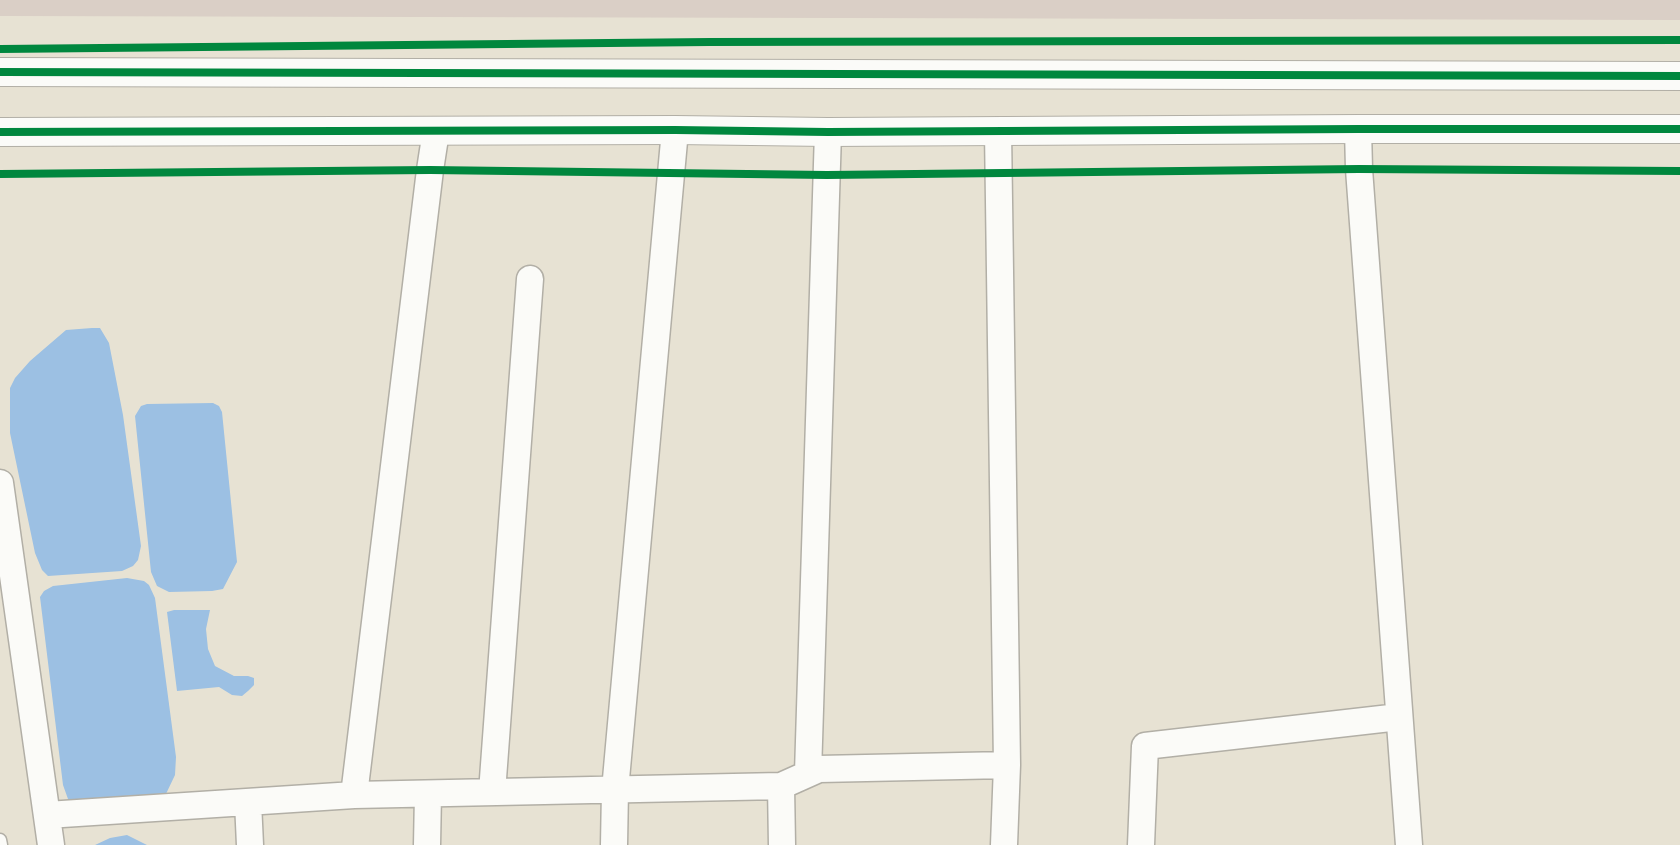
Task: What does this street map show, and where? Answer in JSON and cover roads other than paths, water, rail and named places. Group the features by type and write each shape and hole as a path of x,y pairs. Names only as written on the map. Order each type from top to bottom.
{"highway":[{"path":"0,72 1680,76"},
{"path":"0,132 1680,129"}],"street":[{"path":"1358,129 1359,169 1409,845"},
{"path":"614,845 614,790 675,130"},
{"path":"354,795 427,190 436,131"},
{"path":"998,131 1008,765 1004,845"},
{"path":"808,773 828,132"},
{"path":"492,792 530,279"},
{"path":"0,483 51,845"},
{"path":"1141,845 1145,746 1399,717"},
{"path":"47,815 354,795 781,786 819,769 1008,765"},
{"path":"781,786 782,845"},
{"path":"427,845 428,794"},
{"path":"248,802 250,845"}],"lane":[{"path":"0,840 1,845"}],"water":[{"path":"100,328 109,343 123,415 141,546 138,560 133,566 122,571 48,576 42,570 35,553 10,433 10,388 15,378 30,361 66,330"},
{"path":"213,403 219,406 222,412 237,562 223,589 169,592 157,586 151,572 135,416 141,406 147,404"},
{"path":"127,578 144,581 149,585 155,598 176,757 175,775 165,796 74,803 68,799 63,785 40,597 44,591 53,586"},
{"path":"174,610 210,610 206,629 208,649 215,666 234,676 254,678 254,685 248,691 242,696 232,695 219,687 177,691 167,612"},
{"path":"127,835 147,845 95,845 110,838"}]}
